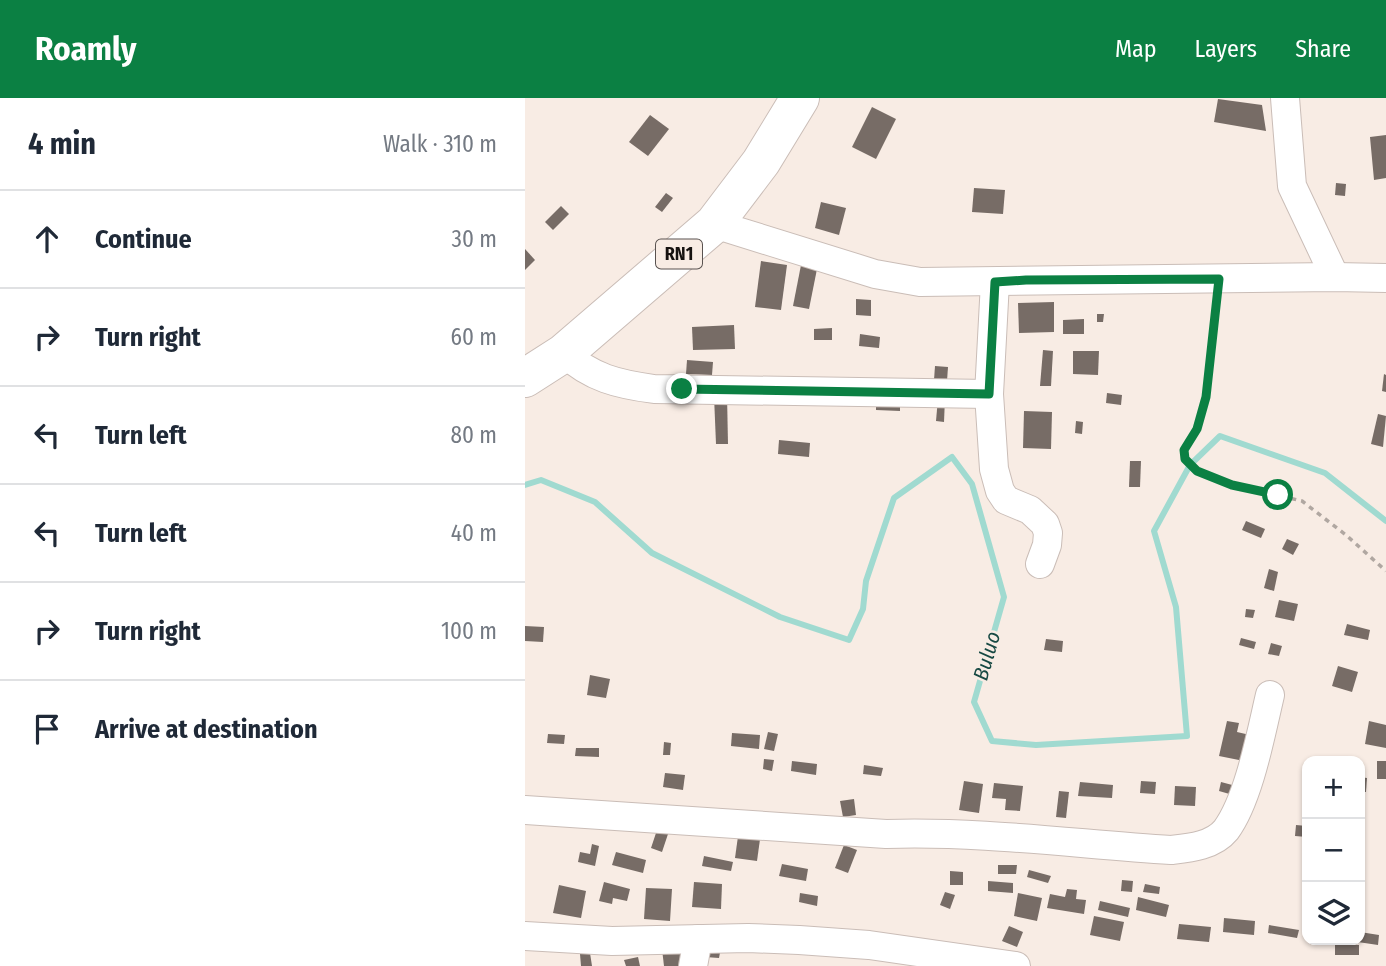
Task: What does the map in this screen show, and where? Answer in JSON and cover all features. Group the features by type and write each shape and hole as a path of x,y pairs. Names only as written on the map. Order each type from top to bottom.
{"highway":[{"name":"RN1","path":"525,378 564,353 715,224 761,162 800,98"}],"street":[{"path":"1285,98 1292,186 1335,276"},
{"path":"715,224 875,274 920,282 1335,276 1386,278"},
{"path":"995,282 989,394 996,478 1006,500 1030,510 1045,524 1048,533 1047,545 1040,564"},
{"path":"564,353 581,368 602,378 624,385 654,389 989,394"},
{"path":"525,810 887,834 935,832 1016,836 1171,850 1190,848 1210,842 1225,831 1237,808 1260,738 1270,695"},
{"path":"525,936 612,941 695,952 799,940 869,945 940,961 1016,966"}],"path":[{"path":"1219,279 1206,397 1197,429 1184,450 1185,459 1197,471 1232,485 1302,501 1386,571"}],"building":[{"path":"1218,99 1262,105 1266,131 1214,122"},
{"path":"872,107 896,119 876,159 852,147"},
{"path":"650,115 669,129 648,156 629,142"},
{"path":"1386,135 1386,178 1374,180 1370,137"},
{"path":"1336,183 1346,184 1345,196 1335,195"},
{"path":"974,188 1005,190 1003,214 972,212"},
{"path":"666,193 673,198 662,212 655,207"},
{"path":"821,202 846,208 839,235 815,228"},
{"path":"561,206 569,214 553,230 545,222"},
{"path":"525,249 535,260 525,270"},
{"path":"761,261 787,265 781,310 755,307"},
{"path":"801,265 817,269 809,309 793,306"},
{"path":"856,299 871,300 871,316 856,315"},
{"path":"1054,302 1054,332 1019,333 1018,303"},
{"path":"1097,314 1104,314 1103,322 1097,322"},
{"path":"1084,319 1084,334 1063,334 1063,320"},
{"path":"734,325 735,349 693,350 692,327"},
{"path":"832,328 832,340 814,340 814,329"},
{"path":"860,334 880,337 879,348 859,346"},
{"path":"1043,350 1053,351 1051,386 1040,386"},
{"path":"1073,351 1099,351 1098,375 1073,374"},
{"path":"687,360 713,362 712,375 686,374"},
{"path":"935,366 948,367 947,381 934,380"},
{"path":"1384,374 1386,375 1386,392 1382,391"},
{"path":"1107,393 1122,395 1121,405 1106,403"},
{"path":"727,395 728,444 716,444 714,396"},
{"path":"876,396 900,397 900,411 876,410"},
{"path":"938,398 945,398 944,422 936,421"},
{"path":"1024,411 1052,412 1051,449 1023,448"},
{"path":"1378,414 1386,416 1383,447 1371,444"},
{"path":"1076,421 1083,422 1082,434 1075,433"},
{"path":"779,440 810,443 809,457 778,454"},
{"path":"1130,461 1141,461 1140,487 1129,487"},
{"path":"1246,521 1265,529 1261,538 1242,530"},
{"path":"1287,539 1299,544 1293,555 1282,549"},
{"path":"1269,569 1278,572 1274,591 1264,588"},
{"path":"1279,600 1298,604 1294,621 1275,617"},
{"path":"1246,609 1255,610 1253,618 1245,617"},
{"path":"1347,624 1370,630 1368,640 1344,635"},
{"path":"525,626 544,627 543,642 525,641"},
{"path":"1241,638 1256,642 1254,649 1239,645"},
{"path":"1046,639 1063,641 1062,652 1044,650"},
{"path":"1271,643 1282,646 1279,656 1268,654"},
{"path":"1338,666 1358,672 1352,692 1332,686"},
{"path":"590,675 610,679 606,698 587,695"},
{"path":"1227,721 1239,723 1237,732 1250,735 1244,761 1219,756"},
{"path":"1369,721 1386,725 1386,748 1365,744"},
{"path":"768,732 778,734 774,751 764,749"},
{"path":"732,733 760,735 759,749 731,746"},
{"path":"548,734 565,735 564,744 547,743"},
{"path":"664,742 671,743 670,755 663,755"},
{"path":"576,748 599,748 599,757 575,756"},
{"path":"764,759 774,760 772,771 763,769"},
{"path":"792,761 817,764 816,775 791,771"},
{"path":"1377,761 1386,761 1386,779 1377,779"},
{"path":"864,765 883,768 881,776 863,774"},
{"path":"665,773 685,775 683,790 663,787"},
{"path":"964,781 983,784 979,813 959,810"},
{"path":"1141,781 1156,782 1155,794 1140,793"},
{"path":"1080,782 1113,785 1112,798 1078,796"},
{"path":"1221,782 1236,786 1233,795 1219,791"},
{"path":"994,783 1023,786 1020,811 1005,810 1006,799 992,798"},
{"path":"1175,786 1196,787 1195,806 1174,805"},
{"path":"1059,791 1069,792 1066,818 1056,817"},
{"path":"854,799 856,815 843,817 840,801"},
{"path":"1296,825 1302,826 1302,837 1295,836"},
{"path":"739,829 761,832 757,861 735,858"},
{"path":"657,830 668,834 662,852 651,848"},
{"path":"592,844 599,846 595,866 578,862 580,852 590,854"},
{"path":"844,845 857,850 848,873 835,868"},
{"path":"616,852 646,860 643,873 612,865"},
{"path":"704,856 733,862 731,871 702,866"},
{"path":"782,864 808,869 806,881 779,876"},
{"path":"998,865 1017,865 1016,874 998,874"},
{"path":"1029,870 1051,876 1048,883 1027,877"},
{"path":"950,871 963,872 963,885 950,885"},
{"path":"1122,880 1133,881 1132,892 1121,891"},
{"path":"988,881 1013,883 1013,893 988,891"},
{"path":"604,882 630,889 627,901 613,898 612,904 599,901"},
{"path":"694,882 722,884 721,909 692,907"},
{"path":"1145,884 1160,887 1159,894 1143,892"},
{"path":"559,885 586,891 581,918 553,913"},
{"path":"646,888 672,889 670,921 644,919"},
{"path":"1067,889 1077,890 1076,899 1086,900 1084,914 1047,908 1050,894 1065,897"},
{"path":"945,892 955,895 950,909 940,905"},
{"path":"800,893 818,896 817,906 799,902"},
{"path":"1018,893 1042,898 1037,921 1014,916"},
{"path":"1138,897 1169,905 1166,917 1136,910"},
{"path":"1100,901 1130,908 1128,917 1098,910"},
{"path":"1094,916 1124,922 1120,941 1090,935"},
{"path":"1224,918 1255,921 1254,935 1223,932"},
{"path":"1179,924 1211,927 1209,942 1177,939"},
{"path":"1269,925 1299,930 1297,938 1268,933"},
{"path":"1009,926 1023,932 1017,947 1002,941"},
{"path":"1365,933 1379,935 1378,945 1365,943"},
{"path":"707,945 721,947 719,958 705,957"},
{"path":"1335,945 1359,945 1359,955 1335,955"},
{"path":"680,947 682,966 664,966 662,949"},
{"path":"590,953 592,966 581,966 580,954"},
{"path":"638,957 640,966 626,966 624,960"}],"waterway":[{"name":"Buluo","path":"525,485 541,480 595,502 652,553 780,617 849,640 863,609 866,581 894,498 952,457 972,484 1004,597 974,702 992,741 1036,745 1187,736 1176,607 1154,531 1190,465 1220,436 1325,473 1386,521"}],"route":[{"path":"682,389 989,394 995,282 1219,279 1206,397 1197,429 1184,450 1185,459 1197,471 1232,485 1278,495"}]}
